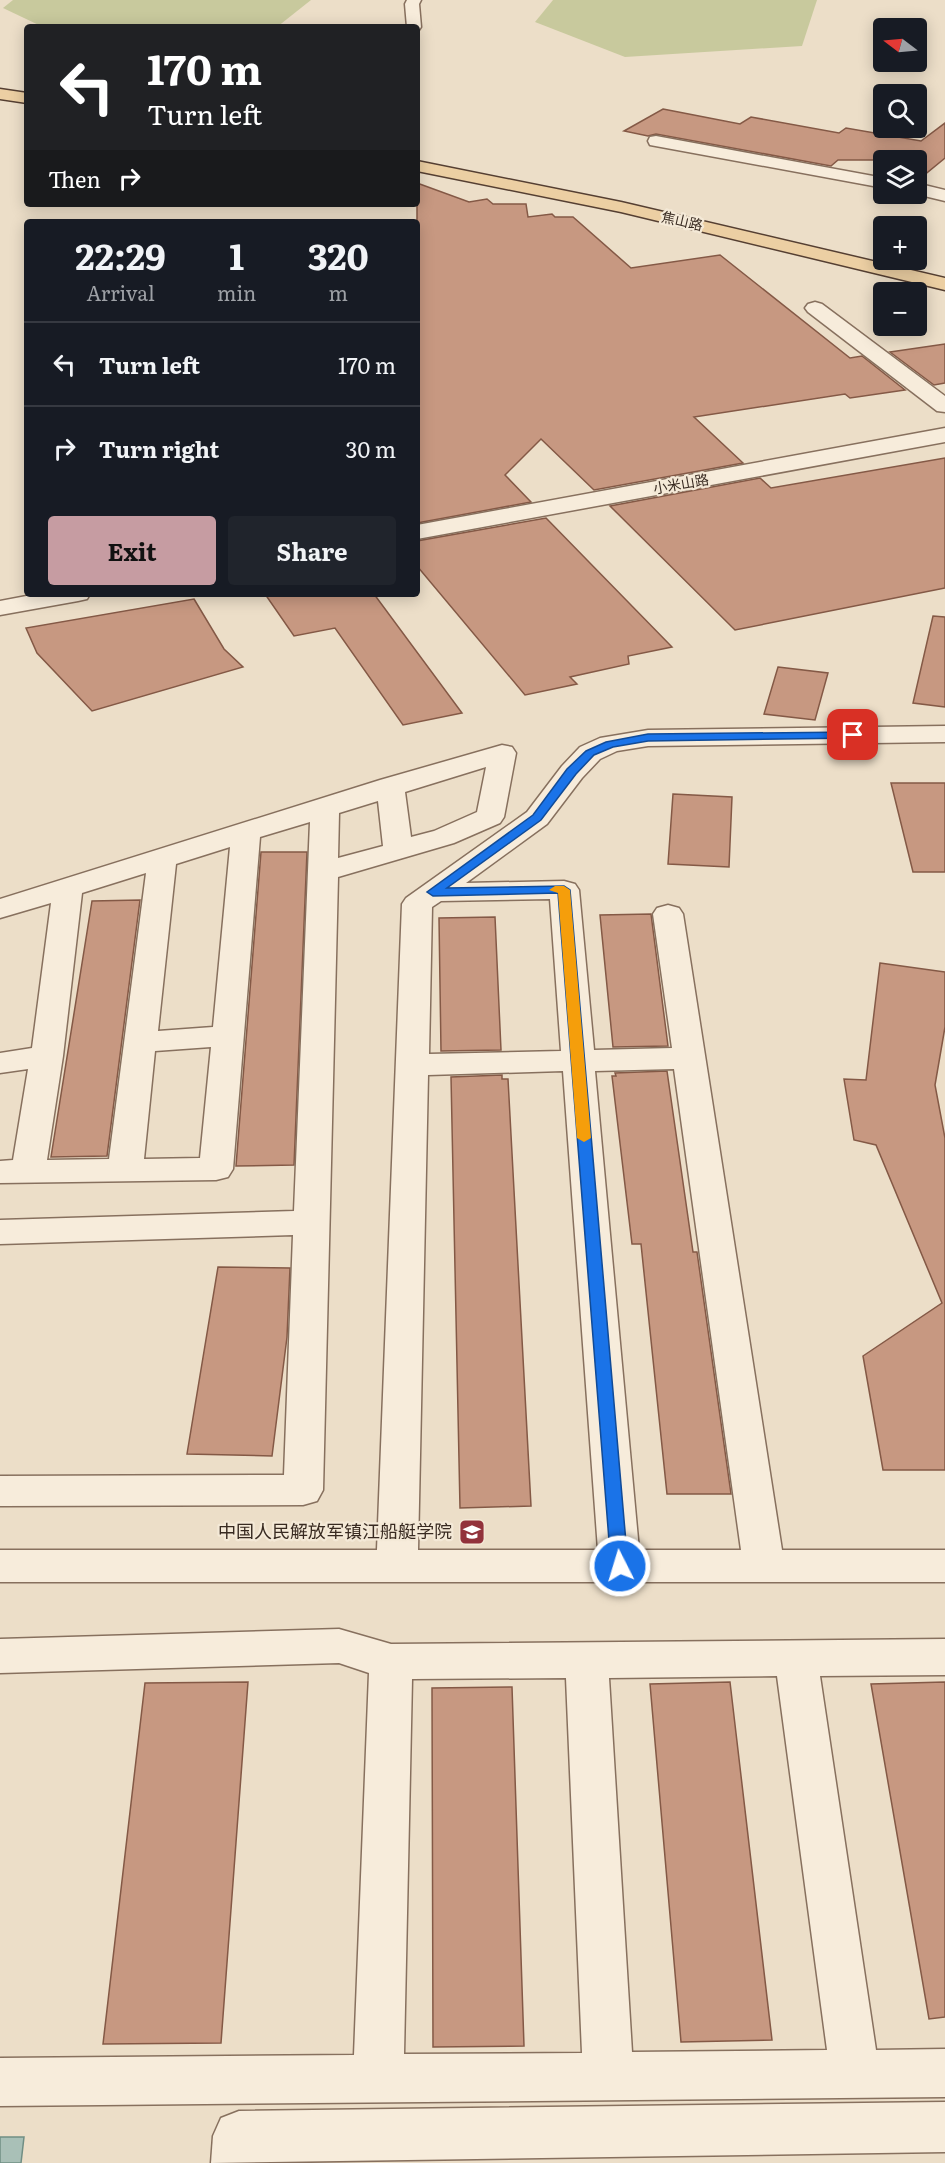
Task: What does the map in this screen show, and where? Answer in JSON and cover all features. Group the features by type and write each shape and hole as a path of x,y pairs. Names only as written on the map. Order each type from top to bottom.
{"main road":[{"path":"0,86 24,90"},
{"path":"0,94 24,98"},
{"name":"焦山路","path":"420,156 633,197 873,256"},
{"name":"焦山路","path":"420,167 621,207 945,284"},
{"name":"焦山路","path":"927,270 945,274"}],"street":[{"path":"414,0 412,4 414,24"},
{"path":"656,141 873,181"},
{"path":"927,191 945,195"},
{"path":"814,308 945,406"},
{"name":"小米山路","path":"420,531 945,435"},
{"path":"0,608 61,597"},
{"path":"397,1566 417,904 537,818 572,772 590,753 610,744 648,738 945,734"},
{"path":"0,909 502,753 490,817 444,837 323,872"},
{"path":"390,786 398,850"},
{"path":"0,1491 303,1490 325,809"},
{"path":"68,888 46,1056 14,1172 216,1169 246,833"},
{"path":"124,1170 162,859"},
{"path":"433,892 564,890 620,1566"},
{"path":"668,915 764,1566"},
{"path":"141,1042 228,1036"},
{"path":"0,1063 46,1056"},
{"path":"412,1065 689,1058"},
{"path":"0,1232 313,1222"},
{"path":"0,1566 945,1566"},
{"path":"0,1656 339,1646 391,1662 945,1657"},
{"path":"796,1659 855,2074"},
{"path":"587,1661 608,2076"},
{"path":"378,2078 391,1662"},
{"path":"0,2082 945,2073"},
{"path":"237,2163 239,2136 945,2127"}],"green space":[{"path":"13,0 311,0 281,24 37,24 3,8"},
{"path":"553,0 817,0 802,46 625,57 535,22"}],"shaded area":[{"path":"0,2137 24,2137 21,2163 0,2163"}],"building":[{"path":"663,109 740,124 751,117 839,133 846,128 873,133 873,138 904,138 921,141 945,123 945,158 927,173 927,150 873,150 873,160 838,160 831,166 656,134 648,136 624,131"},
{"path":"420,184 469,202 487,199 493,204 526,204 528,217 552,214 555,217 573,217 631,268 720,255 850,358 862,356 905,390 850,398 845,394 694,417 743,463 594,490 541,439 505,475 531,502 420,522 420,219 417,219 417,207 420,207"},
{"path":"945,344 945,383 934,385 890,352"},
{"path":"945,458 945,588 735,630 610,506 760,478 771,488"},
{"path":"546,518 672,647 628,656 629,664 570,677 577,684 525,695 420,570 420,540"},
{"path":"267,597 376,597 462,713 403,725 335,628 294,636"},
{"path":"194,599 224,649 243,667 92,711 37,653 26,628"},
{"path":"933,616 945,617 945,707 913,703"},
{"path":"778,667 828,673 815,720 764,714"},
{"path":"891,783 945,783 945,872 913,872"},
{"path":"673,794 732,797 729,867 668,864"},
{"path":"261,852 307,852 294,1165 236,1166"},
{"path":"140,900 107,1156 51,1157 92,901"},
{"path":"651,914 668,1046 613,1047 600,915"},
{"path":"495,917 501,1050 441,1051 439,918"},
{"path":"880,963 945,972 945,1027 935,1085 945,1138 945,1470 883,1470 863,1356 942,1303 876,1145 854,1140 844,1079 866,1080"},
{"path":"667,1071 693,1252 697,1252 731,1494 667,1494 641,1244 632,1244 612,1076 616,1076 615,1073"},
{"path":"502,1075 502,1079 508,1079 531,1506 460,1508 451,1077"},
{"path":"218,1267 290,1268 287,1337 272,1456 187,1454"},
{"path":"248,1682 221,2043 103,2044 145,1683"},
{"path":"730,1682 772,2040 681,2042 650,1684"},
{"path":"945,1682 945,2017 929,2019 871,1684"},
{"path":"512,1687 524,2046 433,2047 432,1688"}],"slow traffic":[{"path":"555,890 564,890 584,1138"}],"place":[{"name":"中国人民解放军镇江船艇学院","path":"472,1532"}],"route":[{"path":"620,1566 564,890 433,892 537,818 572,772 590,753 610,744 648,738 853,735"}]}
